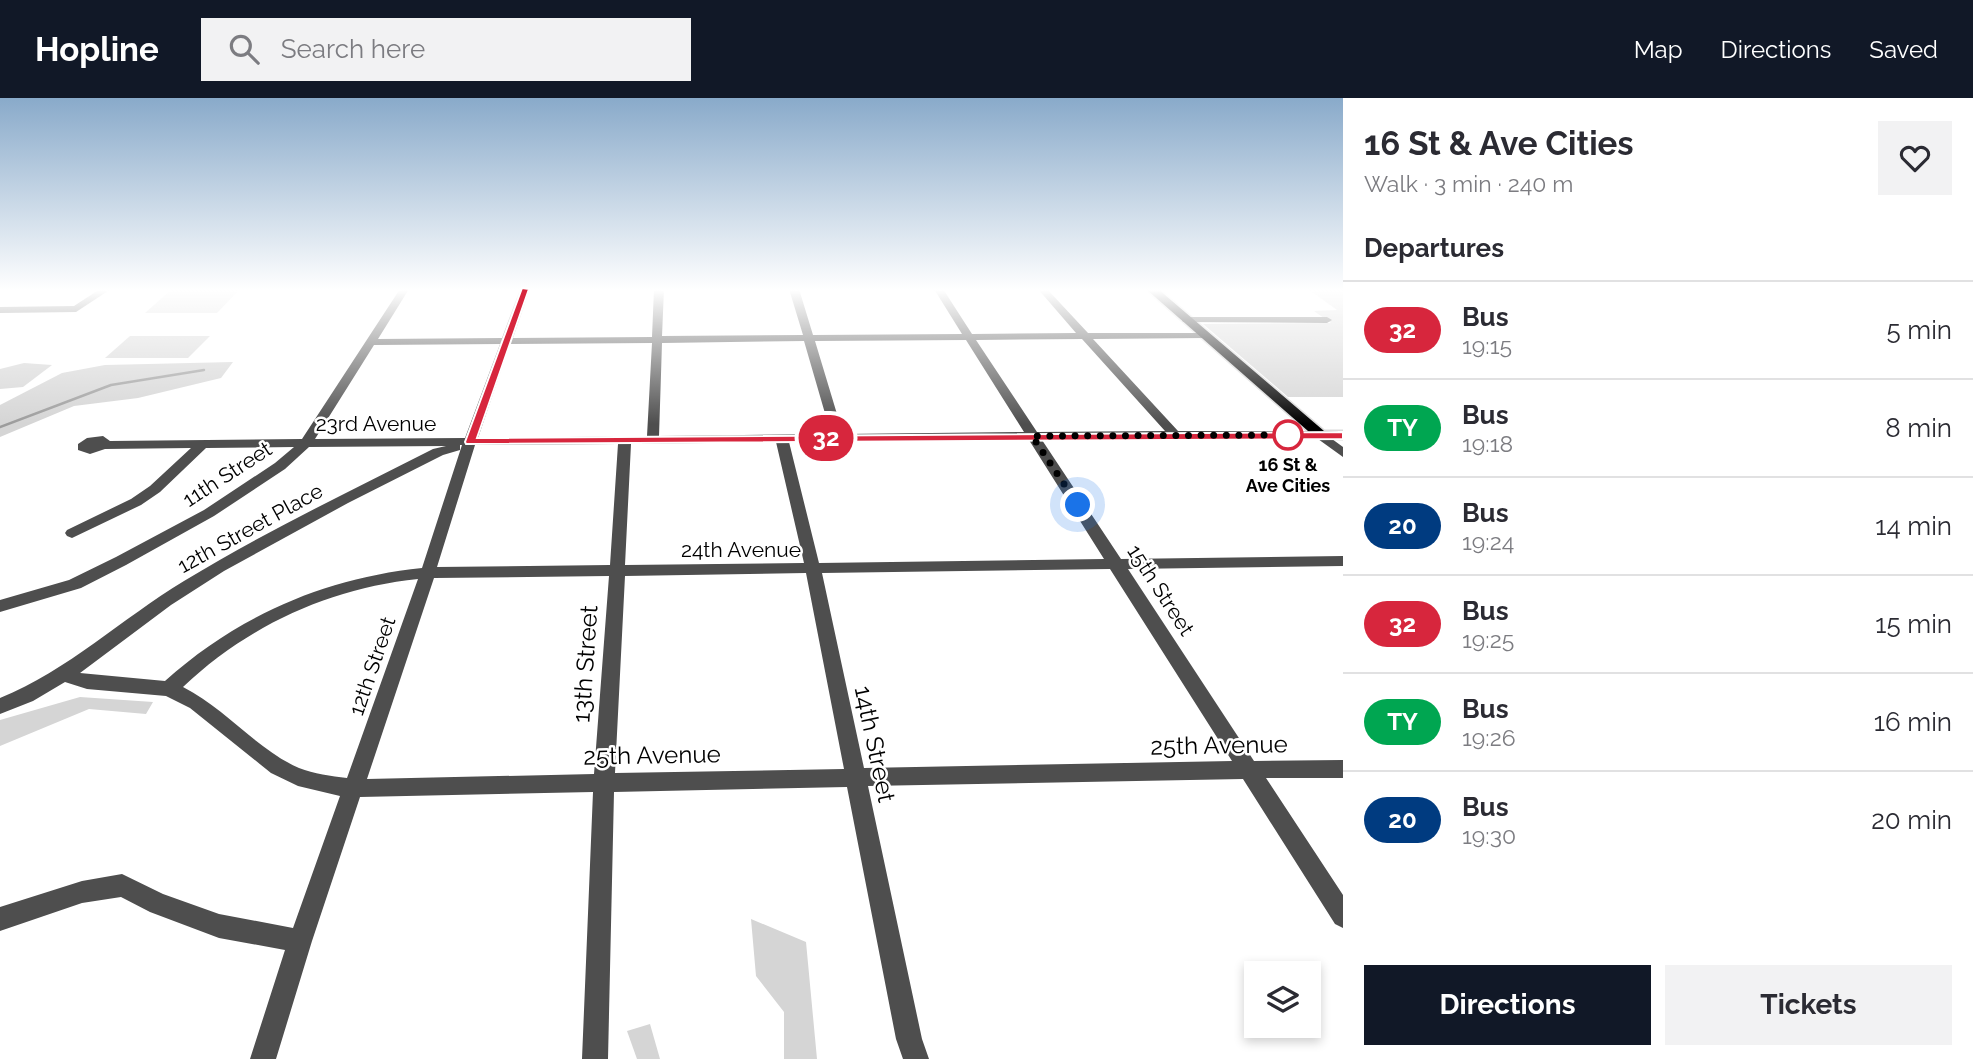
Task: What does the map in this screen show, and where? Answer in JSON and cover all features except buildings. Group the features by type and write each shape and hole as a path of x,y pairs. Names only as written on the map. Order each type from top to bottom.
{"main road":[{"path":"1204,335 1321,435 1343,435"},
{"path":"1291,409 1343,427"}],"street":[{"name":"11th Street","path":"0,606 75,584 244,492 297,453 306,443 376,334"},
{"name":"12th Street","path":"263,1059 300,941 509,334"},
{"path":"653,440 657,334"},
{"path":"807,334 838,438"},
{"name":"15th Street","path":"967,334 1343,916"},
{"path":"371,342 1204,335"},
{"path":"1084,336 1175,435"},
{"path":"1321,435 1343,453"},
{"name":"23rd Avenue","path":"104,445 1321,435"},
{"name":"14th Street","path":"782,439 813,569 909,1039 916,1059"},
{"name":"13th Street","path":"595,1059 595,968 604,781 625,440"},
{"name":"12th Street Place","path":"64,675 186,587 236,558 438,452 470,442"},
{"path":"72,533 136,502 155,489 203,444"},
{"name":"24th Avenue","path":"169,689 184,673 228,640 281,612 355,584 390,576 618,570 1343,561"},
{"path":"0,706 42,688 64,675"},
{"name":"25th Avenue","path":"64,675 88,682 169,689 197,703 278,766 298,777 354,788 604,781 1343,769"},
{"path":"0,919 82,892 122,885 158,904 219,926 300,941"}],"shaded area":[{"path":"1214,334 1343,334 1343,397 1288,397"},
{"path":"130,336 210,336 188,358 105,358"},
{"path":"233,362 221,378 138,398 74,406 0,437 0,405 62,373 105,365"},
{"path":"24,363 52,365 23,387 0,389 0,369"},
{"path":"80,697 153,702 146,714 89,709 0,746 0,720"},
{"path":"751,919 806,942 817,1059 784,1059 784,1012 756,976"},
{"path":"650,1024 660,1059 637,1059 627,1031"}],"waterway":[{"path":"0,427 111,385 204,370"}],"bus line":[{"name":"32","path":"509,334 470,442 1343,435"}],"place":[{"name":"16 St & Ave Cities","path":"1288,435"}],"route":[{"path":"1078,505 1032,436 1288,435"}]}
